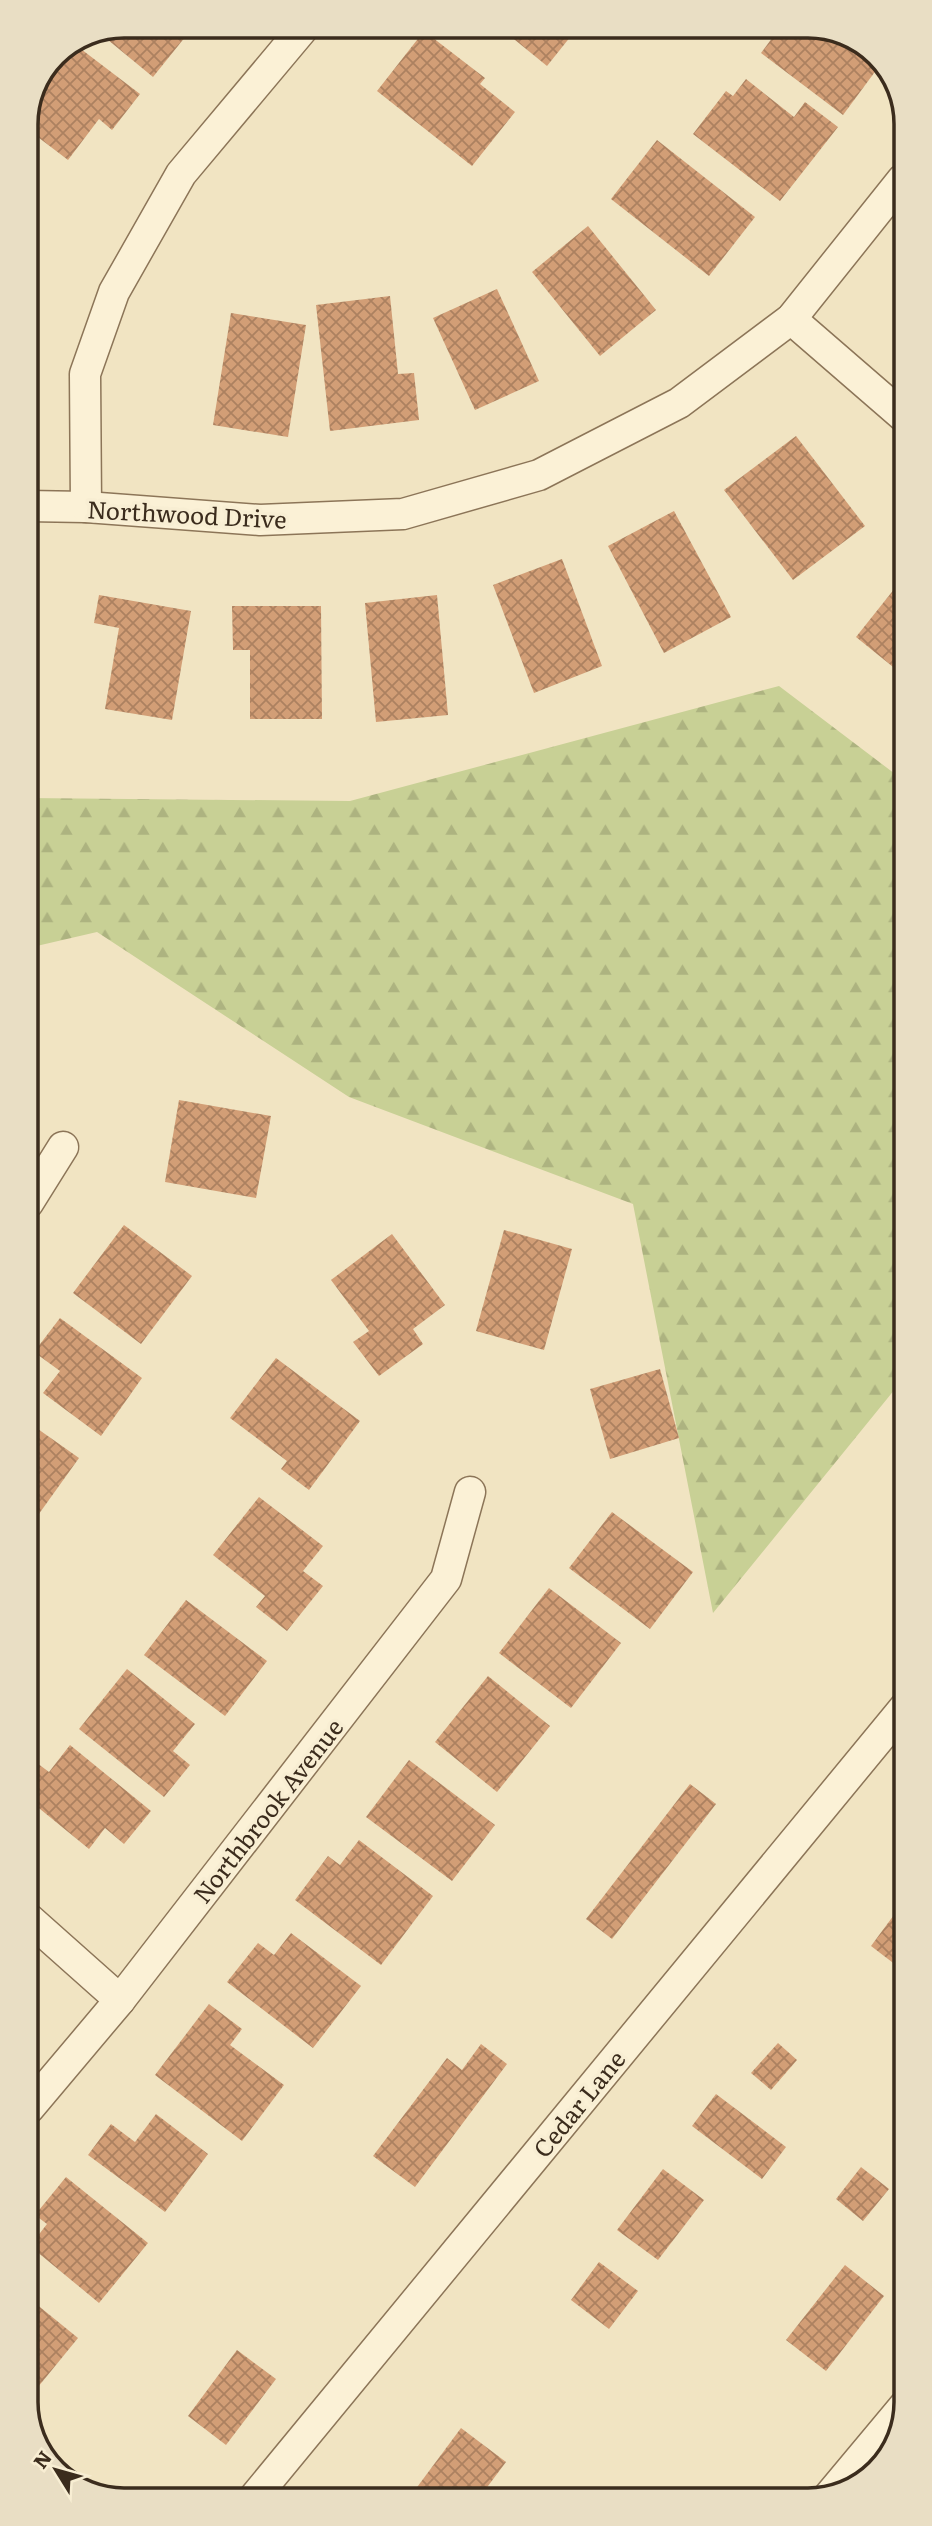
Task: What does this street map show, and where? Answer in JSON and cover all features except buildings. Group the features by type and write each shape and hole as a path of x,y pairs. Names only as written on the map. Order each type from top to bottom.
{"street":[{"path":"86,507 85,374 114,292 181,174 295,38"},
{"name":"Northwood Drive","path":"39,506 86,507 260,520 403,514 539,475 680,403 791,319 894,190"},
{"path":"791,319 894,408"},
{"path":"39,1186 63,1147"},
{"name":"Northbrook Avenue","path":"38,2097 120,2000 446,1578 470,1492"},
{"name":"Cedar Lane","path":"263,2487 894,1720"},
{"path":"38,1927 120,2000"},
{"path":"843,2480 891,2422"}],"green space":[{"path":"779,686 894,773 894,1390 713,1613 633,1204 349,1097 97,932 39,946 39,798 350,801"}]}
